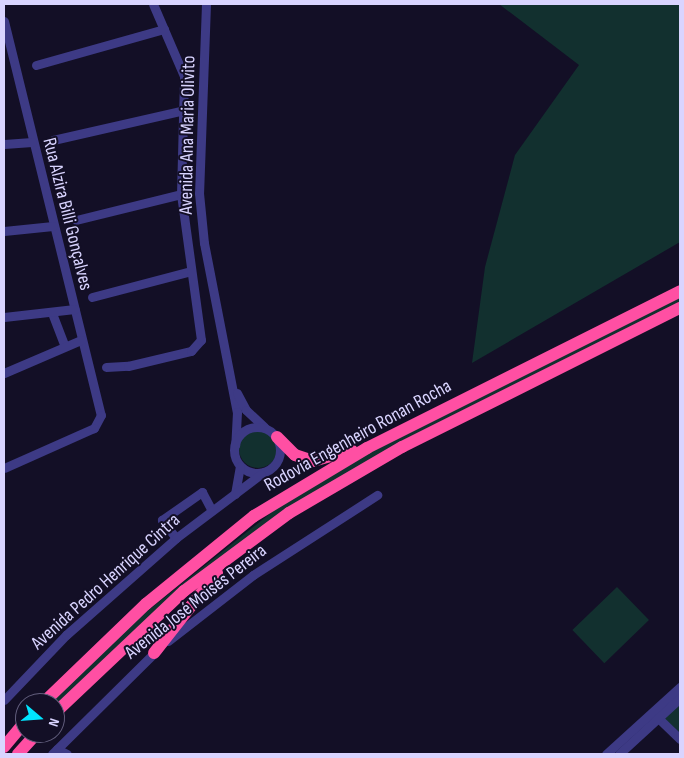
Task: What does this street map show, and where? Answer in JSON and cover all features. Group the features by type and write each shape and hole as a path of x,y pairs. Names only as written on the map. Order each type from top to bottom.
{"highway":[{"name":"Rodovia Engenheiro Ronan Rocha","path":"52,693 140,609 254,516 396,433 680,290"},
{"name":"Rodovia Engenheiro Ronan Rocha","path":"65,703 163,609 249,541 395,451 680,308"},
{"path":"587,355 680,316"},
{"path":"277,437 295,455 319,460 396,433"},
{"path":"154,653 204,587 249,541"},
{"path":"4,747 15,734"},
{"path":"18,754 28,743"}],"street":[{"name":"Avenida Ana Maria Olivito","path":"106,368 128,366 196,347 201,329 181,194 181,111 184,76 153,4"},
{"name":"Avenida Ana Maria Olivito","path":"206,4 199,193 204,243 233,383 237,412 234,445"},
{"name":"Rua Alzira Billi Gonçalves","path":"4,21 8,57 32,142 101,415 94,428 4,468"},
{"path":"36,65 164,29"},
{"path":"53,140 181,111"},
{"path":"4,144 32,142"},
{"path":"76,220 181,194"},
{"path":"4,230 53,226"},
{"path":"92,297 191,271"},
{"path":"4,318 75,309"},
{"path":"52,313 64,345"},
{"path":"4,373 64,345 81,340"},
{"name":"Avenida Ana Maria Olivito","path":"233,383 246,410 264,428"},
{"path":"235,494 240,466 234,445 242,432 264,428 277,437 279,460 261,474 240,466"},
{"name":"Avenida Pedro Henrique Cintra","path":"4,700 7,690 176,538 261,474"},
{"path":"176,538 162,520 202,492 212,511"},
{"name":"Avenida José Moisés Pereira","path":"54,752 154,653 253,575 377,495"},
{"path":"619,754 680,687"},
{"path":"606,754 655,715 680,698"},
{"path":"655,715 680,739"},
{"path":"54,752 67,754"}],"green space":[{"path":"499,4 680,4 680,242 472,363 485,267 515,155 579,65"},
{"path":"680,296 680,304 391,448 151,615 65,697 65,693 59,693 116,636 281,505 353,461"},
{"path":"258,430 271,436 277,449 271,462 258,468 245,462 239,449 245,436"},
{"path":"617,587 649,620 604,663 572,630"},
{"path":"680,703 680,733 664,718"}]}
